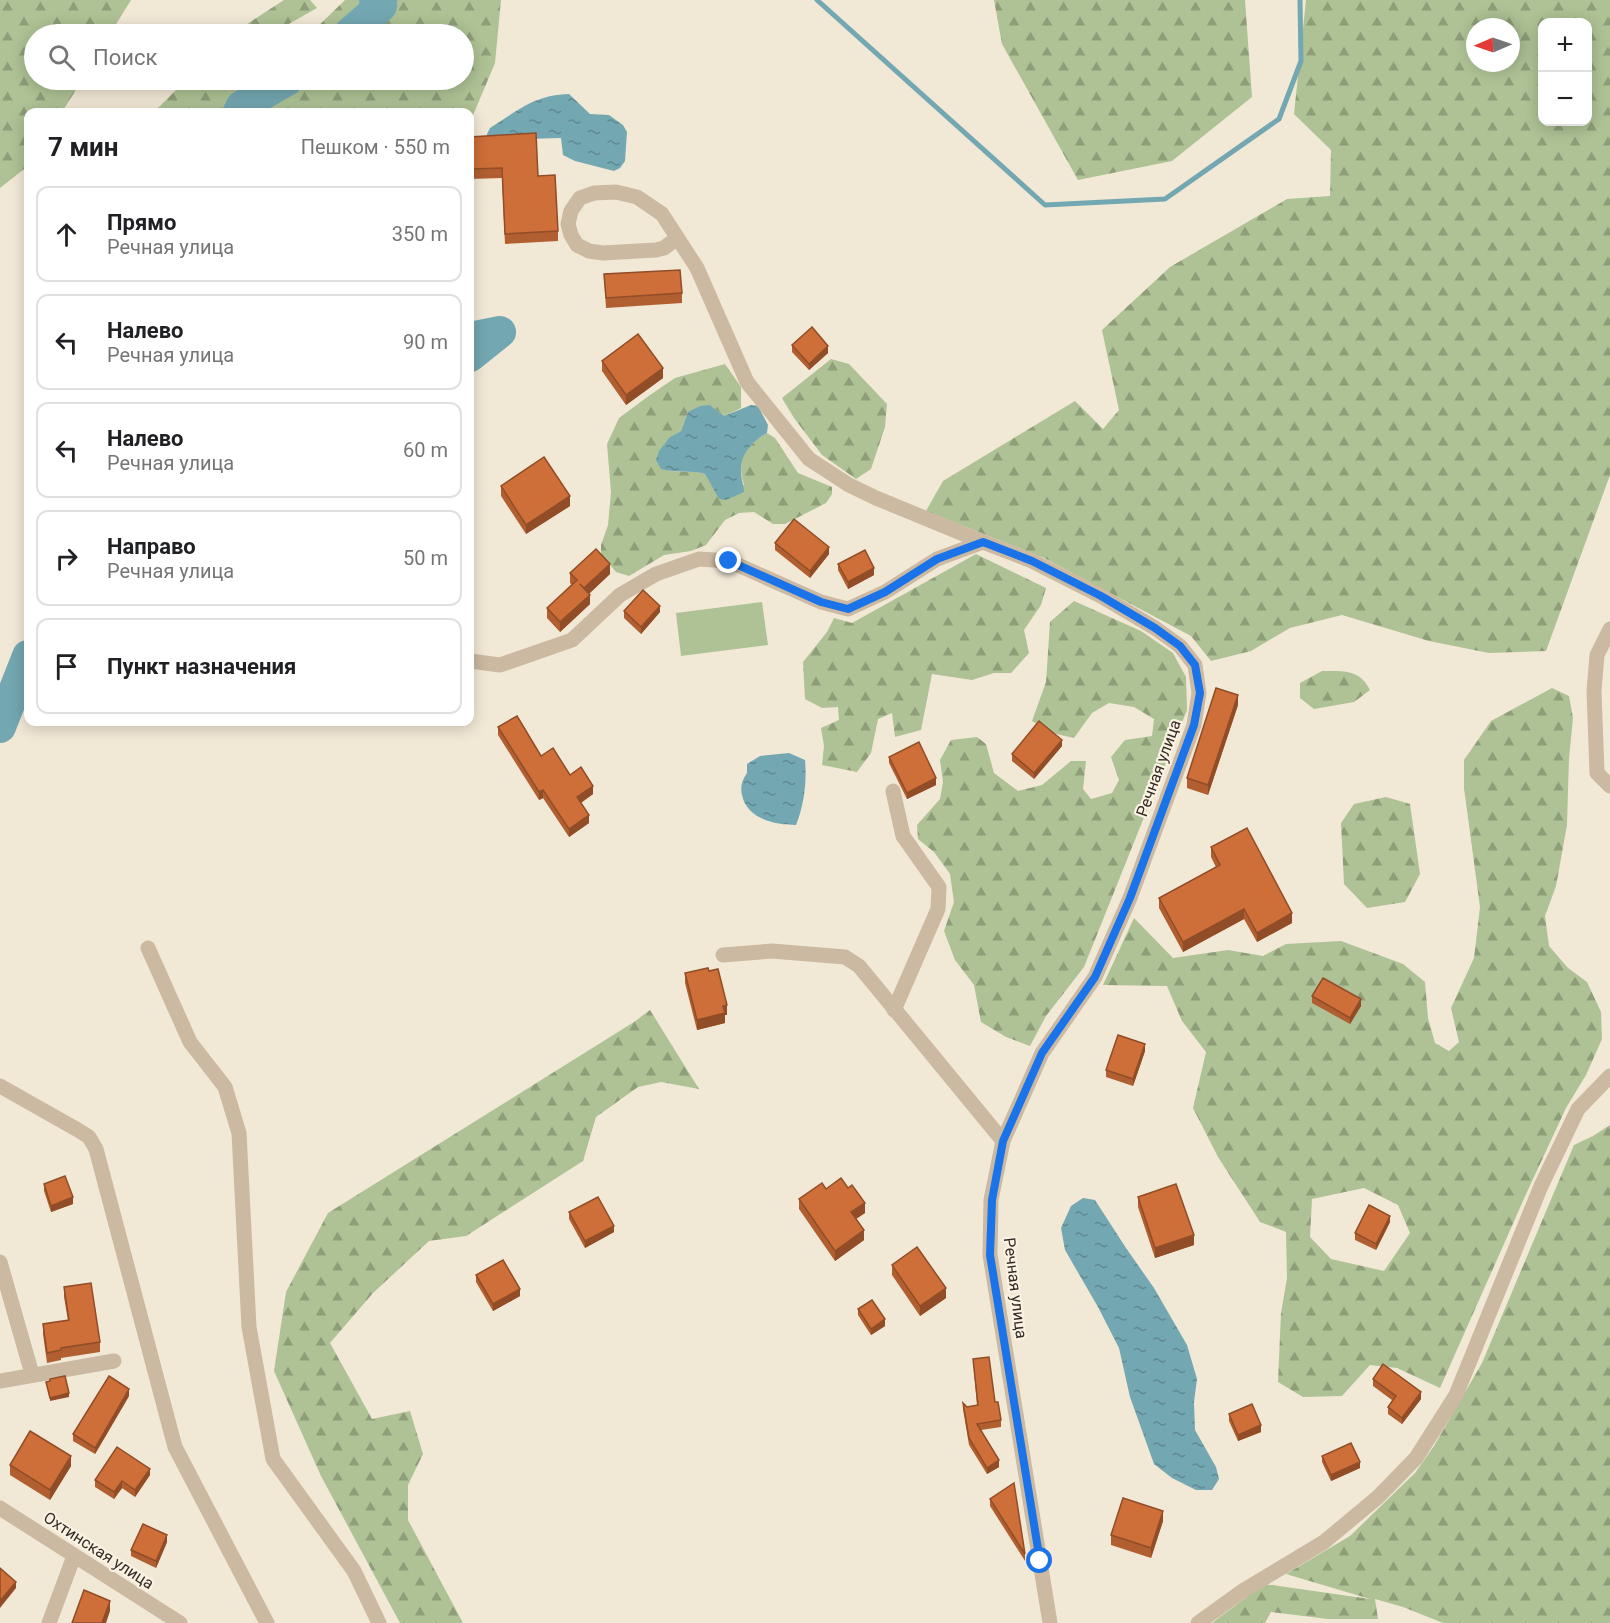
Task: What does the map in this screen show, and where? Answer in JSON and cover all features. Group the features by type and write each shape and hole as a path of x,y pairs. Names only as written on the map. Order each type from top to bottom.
{"street":[{"name":"Речная улица","path":"677,238 664,248 656,250 603,253 589,251 577,245 568,224 571,211 580,198 594,193 616,192 637,197 662,214 697,268 747,382 809,459 849,485 876,498 1052,571 1101,596 1155,628 1180,646 1195,665 1200,693 1194,725 1130,898 1095,977 1042,1053 1003,1141 992,1200 990,1255 1050,1623"},
{"path":"474,661 500,664 572,640 620,595 656,574 699,559 729,561 821,602 848,609 885,592 937,559 983,542"},
{"path":"1610,629 1597,655 1594,691 1597,773 1610,786"},
{"path":"893,791 903,836 939,887 938,909 894,1010"},
{"path":"148,948 190,1042 225,1087 238,1133 249,1327 273,1459 354,1571 379,1623"},
{"path":"723,956 772,951 845,957 859,966 1003,1141"},
{"path":"1198,1623 1241,1592 1324,1542 1378,1497 1416,1458 1456,1395 1541,1186 1578,1109 1609,1077"},
{"path":"0,1086 89,1137 96,1149 175,1447 267,1623"},
{"path":"0,1262 32,1374"},
{"path":"0,1380 114,1361"},
{"name":"Охтинская улица","path":"0,1508 180,1623"},
{"path":"50,1623 74,1556"}],"green space":[{"path":"0,0 131,0 116,24 24,24 24,90 76,90 64,108 24,108 24,169 0,188"},
{"path":"284,0 310,0 317,8 289,24 247,24"},
{"path":"345,0 501,0 495,63 474,113 474,108 158,108 176,90 474,90 474,24 320,24"},
{"path":"994,0 1245,0 1252,97 1172,161 1078,180 1002,44"},
{"path":"1306,0 1610,0 1610,475 1546,651 1489,653 1429,641 1342,615 1290,628 1251,651 1211,661 1191,636 1044,558 926,511 943,481 1075,401 1103,429 1119,410 1102,330 1170,267 1287,199 1330,196 1331,150 1294,114"},
{"path":"831,359 849,364 887,404 885,427 871,469 856,479 822,455 782,398"},
{"path":"725,364 741,387 741,408 724,416 710,405 688,412 681,431 670,437 669,471 705,474 719,498 744,485 741,468 744,454 753,443 767,433 775,438 798,473 832,487 832,494 826,503 785,524 773,524 754,512 739,513 725,520 706,545 691,551 664,555 629,576 616,572 601,554 601,545 608,525 611,492 607,444 619,418 675,378"},
{"path":"976,554 1046,588 1041,605 1024,630 1029,653 1011,673 994,673 972,680 932,674 921,730 895,737 892,713 878,719 871,753 857,772 822,765 824,746 821,728 839,720 838,707 822,708 805,699 803,662 827,632 834,618 852,623"},
{"path":"1074,601 1141,631 1173,653 1186,677 1187,710 1084,967 1046,1016 1030,1046 1006,1037 981,1022 974,985 955,960 944,931 954,902 950,874 934,852 918,839 917,825 940,799 943,782 940,760 951,740 977,737 986,744 994,773 1018,791 1042,785 1071,761 1086,761 1083,789 1091,799 1112,793 1119,780 1111,757 1125,740 1152,736 1154,719 1134,707 1109,703 1092,713 1074,738 1052,733 1032,721 1046,682 1050,622"},
{"path":"762,602 768,645 681,656 676,613"},
{"path":"1322,671 1344,671 1356,675 1366,683 1370,690 1354,702 1314,709 1300,698 1300,683"},
{"path":"1552,688 1569,696 1573,718 1567,825 1556,886 1545,916 1549,946 1568,968 1587,982 1601,1012 1602,1039 1586,1075 1566,1108 1527,1192 1440,1388 1397,1368 1370,1365 1342,1396 1303,1397 1278,1382 1281,1313 1287,1278 1286,1232 1260,1222 1218,1157 1193,1108 1206,1052 1182,1021 1167,986 1103,985 1134,918 1173,958 1228,950 1263,956 1286,944 1341,941 1403,964 1425,982 1428,1018 1435,1043 1449,1051 1459,1042 1451,1008 1474,958 1480,907 1464,788 1464,760 1491,721","holes":["1364,1188 1398,1205 1410,1233 1384,1271 1331,1259 1310,1237 1312,1199"]},
{"path":"1386,797 1410,804 1420,874 1405,902 1367,908 1344,884 1341,823 1354,804"},
{"path":"650,1010 699,1089 661,1082 638,1087 596,1117 583,1161 466,1236 429,1241 373,1293 330,1343 372,1419 410,1411 423,1454 408,1485 408,1520 463,1623 400,1623 321,1476 274,1371 286,1292 328,1213"},
{"path":"1610,1125 1610,1623 1443,1623 1375,1599 1378,1619 1328,1619 1271,1612 1265,1623 1212,1623 1264,1584 1370,1599 1286,1574 1350,1536 1415,1473 1434,1446 1482,1363 1574,1145"}],"water":[{"path":"569,94 590,114 609,115 623,125 627,132 625,161 620,168 614,171 575,161 563,155 561,138 488,140 487,134 490,128 527,105 546,97"},
{"path":"710,405 724,416 751,405 758,406 768,425 767,433 756,440 745,454 741,466 744,492 726,500 719,499 705,474 661,469 656,460 659,451 670,437 681,431 688,412 700,406"},
{"path":"789,753 805,760 804,793 796,825 771,822 756,815 745,803 741,792 747,773 747,764 760,756"},
{"path":"1083,1198 1095,1200 1154,1288 1187,1345 1197,1379 1194,1402 1195,1430 1216,1467 1219,1479 1212,1490 1196,1490 1172,1478 1154,1464 1130,1397 1119,1348 1065,1250 1061,1228 1071,1206"}],"building":[{"path":"536,133 538,176 555,175 558,231 505,234 502,168 474,169 474,137"},
{"path":"680,270 682,293 606,298 604,274"},
{"path":"812,327 828,346 809,364 792,345"},
{"path":"638,334 663,368 626,395 602,361"},
{"path":"544,457 570,496 526,525 501,486"},
{"path":"794,519 829,547 810,571 775,543"},
{"path":"596,549 610,564 584,588 580,584 590,595 560,622 547,608 577,580 570,573"},
{"path":"865,550 874,568 848,582 838,564"},
{"path":"643,590 660,606 641,627 624,611"},
{"path":"1216,688 1238,695 1208,785 1187,778"},
{"path":"517,716 541,756 553,748 570,775 581,767 593,786 577,797 589,815 569,829 543,790 539,792 498,727"},
{"path":"1039,721 1062,740 1034,773 1012,754"},
{"path":"919,742 936,778 907,793 889,757"},
{"path":"1247,828 1292,913 1257,933 1244,909 1183,942 1159,898 1220,865 1211,847"},
{"path":"708,968 709,971 718,969 727,1005 723,1006 725,1013 697,1020 685,973"},
{"path":"1323,978 1361,999 1350,1018 1312,996"},
{"path":"1118,1035 1145,1044 1133,1079 1106,1070"},
{"path":"65,1176 73,1197 51,1206 44,1184"},
{"path":"841,1178 848,1188 852,1185 865,1203 851,1212 864,1230 835,1251 799,1199 822,1183 826,1189"},
{"path":"1176,1184 1194,1235 1155,1248 1138,1197"},
{"path":"598,1197 614,1226 585,1241 569,1212"},
{"path":"1369,1205 1390,1216 1376,1244 1355,1233"},
{"path":"917,1247 946,1288 920,1306 892,1265"},
{"path":"503,1260 520,1289 493,1304 476,1275"},
{"path":"91,1283 100,1342 61,1348 61,1350 47,1353 43,1324 69,1320 64,1287"},
{"path":"872,1300 885,1319 871,1329 858,1309"},
{"path":"989,1357 995,1402 998,1402 1001,1420 977,1424 999,1460 987,1468 969,1438 963,1403 967,1407 978,1405 973,1359"},
{"path":"1383,1364 1421,1392 1402,1418 1388,1407 1396,1396 1373,1379"},
{"path":"65,1376 69,1393 50,1398 46,1382"},
{"path":"109,1376 129,1389 95,1448 73,1434"},
{"path":"1252,1404 1261,1425 1238,1435 1229,1414"},
{"path":"30,1431 71,1456 50,1490 10,1465"},
{"path":"1351,1443 1360,1462 1331,1475 1322,1456"},
{"path":"117,1447 150,1469 135,1490 122,1481 114,1492 95,1480"},
{"path":"1014,1483 1025,1554 990,1499"},
{"path":"1123,1498 1163,1511 1151,1548 1111,1535"},
{"path":"143,1524 167,1535 156,1561 131,1550"},
{"path":"0,1568 16,1582 0,1601"},
{"path":"84,1590 110,1601 102,1623 72,1623"}],"waterway":[{"path":"360,24 381,6 375,0"},
{"path":"381,6 395,0"},
{"path":"817,0 1045,205 1165,199 1279,119 1301,61 1300,0"},
{"path":"241,108 270,90"},
{"path":"474,337 500,332 474,353"},
{"path":"0,727 24,666"}],"route":[{"path":"729,561 821,602 848,609 885,592 937,559 983,542 1032,561 1101,596 1155,628 1180,646 1195,665 1200,693 1194,725 1130,898 1095,977 1042,1053 1003,1141 992,1200 990,1255 1040,1561"}]}
